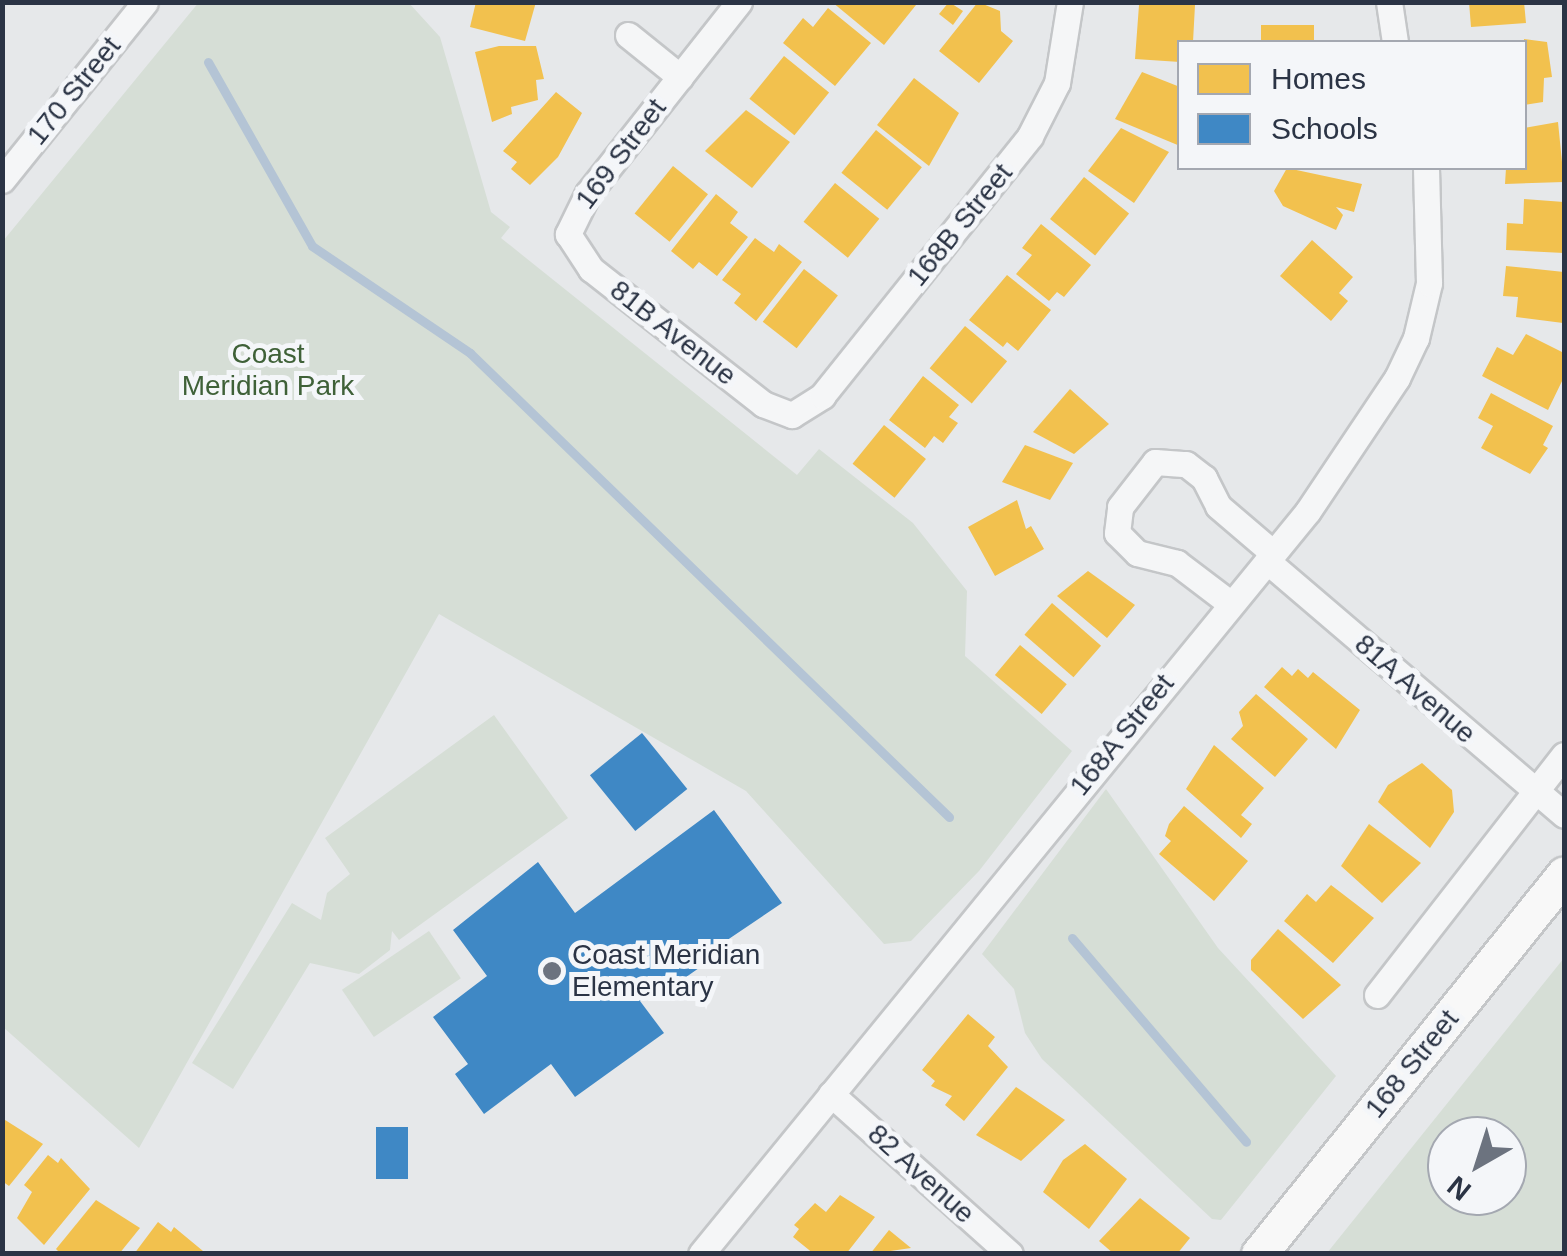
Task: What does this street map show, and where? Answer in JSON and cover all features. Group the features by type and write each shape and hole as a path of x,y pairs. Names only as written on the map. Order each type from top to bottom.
{"main road":[{"name":"168 Street","path":"1259,1254 1564,874"}],"street":[{"name":"170 Street","path":"2,180 145,2"},
{"name":"169 Street","path":"568,234 581,204 739,2"},
{"name":"168B Street","path":"792,415 822,396 1021,149 1057,84 1070,2"},
{"path":"1389,2 1395,40"},
{"name":"169 Street","path":"628,34 680,76"},
{"name":"168A Street","path":"701,1254 1270,557 1397,378 1416,338 1432,251 1426,170"},
{"name":"81B Avenue","path":"568,234 591,269 763,404 792,415"},
{"name":"81A Avenue","path":"1231,604 1177,563 1137,553 1118,534 1120,507 1155,462 1186,464 1204,478 1218,506 1270,557 1564,815"},
{"path":"1377,995 1564,755"},
{"name":"82 Avenue","path":"831,1094 1010,1254"}],"green space":[{"name":"Coast Meridian Park","path":"199,2 409,3 440,37 491,212 510,227 501,238 797,475 819,449 913,523 967,591 965,656 1072,751 979,871 911,941 884,944 746,791 439,614 139,1148 3,1027 3,241"},
{"path":"494,715 568,818 399,940 392,931 390,950 359,974 310,963 233,1089 192,1063 292,903 321,920 327,893 350,874 325,838"},
{"path":"1106,789 1218,948 1336,1076 1221,1220 1212,1219 1042,1059 1025,1033 1014,989 982,954"},
{"path":"429,931 461,978 374,1037 342,990"},
{"path":"1564,958 1564,1253 1327,1253 1427,1129 1427,1216 1527,1216 1527,1116 1437,1116"}],"building: Homes":[{"path":"476,2 536,2 525,41 470,27"},
{"path":"832,2 913,2 916,5 884,45"},
{"path":"949,2 963,11 953,25 939,14"},
{"path":"978,2 1000,11 1001,31 1013,41 979,83 939,51"},
{"path":"1469,2 1524,2 1526,23 1471,27"},
{"path":"1139,5 1195,5 1193,40 1177,40 1177,62 1135,59"},
{"path":"828,8 871,43 835,86 783,43 803,18 813,27"},
{"path":"1261,25 1314,25 1314,40 1261,40"},
{"path":"1524,40 1547,42 1552,77 1544,78 1543,102 1527,105"},
{"path":"499,46 536,46 544,79 536,80 538,100 511,107 512,114 492,122 475,52"},
{"path":"784,56 829,93 794,135 749,99"},
{"path":"1142,72 1177,86 1177,145 1115,119"},
{"path":"914,78 959,113 929,166 877,125"},
{"path":"556,92 582,113 558,157 530,185 511,169 517,162 503,151"},
{"path":"746,110 790,142 752,188 705,151"},
{"path":"1558,122 1564,182 1505,184 1506,170 1527,170 1527,127"},
{"path":"1121,128 1169,152 1134,203 1088,171"},
{"path":"876,130 922,167 887,210 841,173"},
{"path":"673,166 708,194 670,242 635,213"},
{"path":"1286,170 1362,184 1354,212 1336,207 1343,215 1336,230 1283,206 1274,191"},
{"path":"1084,177 1129,214 1095,255 1050,219"},
{"path":"835,183 879,219 848,258 804,222"},
{"path":"716,194 738,212 730,223 748,237 717,276 699,262 693,269 671,251"},
{"path":"1524,199 1564,202 1564,253 1506,250 1507,223 1523,224"},
{"path":"1041,224 1091,265 1064,297 1057,292 1049,301 1016,274 1032,255 1022,248"},
{"path":"755,238 774,252 779,244 802,262 756,321 734,303 741,294 722,280"},
{"path":"1312,240 1353,277 1339,293 1348,301 1331,321 1280,276"},
{"path":"1506,266 1564,272 1563,323 1516,317 1518,297 1503,296"},
{"path":"804,269 838,295 797,348 763,322"},
{"path":"1007,275 1051,310 1018,351 1007,342 1003,347 969,320"},
{"path":"965,326 1007,361 972,403 930,368"},
{"path":"1526,334 1564,353 1564,377 1548,410 1482,376 1497,347 1513,355"},
{"path":"923,376 959,405 949,417 958,423 943,443 934,436 925,448 889,420"},
{"path":"1070,389 1109,424 1074,454 1033,432"},
{"path":"1491,393 1553,426 1543,445 1548,448 1530,474 1481,448 1493,426 1478,418"},
{"path":"884,425 926,459 894,498 853,464"},
{"path":"1025,445 1073,463 1050,500 1002,482"},
{"path":"1017,500 1026,529 1031,526 1044,549 995,576 968,527"},
{"path":"1088,571 1135,605 1107,638 1057,596"},
{"path":"1052,603 1101,646 1074,677 1024,635"},
{"path":"1020,645 1067,684 1042,714 995,675"},
{"path":"1282,667 1292,676 1298,669 1308,678 1313,672 1360,710 1336,749 1264,687"},
{"path":"1256,694 1308,739 1275,777 1231,739 1243,726 1239,712"},
{"path":"1214,745 1264,788 1241,815 1252,824 1241,838 1186,789"},
{"path":"1422,763 1452,790 1454,812 1430,848 1378,802 1388,785"},
{"path":"1184,806 1248,861 1214,901 1159,854 1171,841 1165,836 1169,824"},
{"path":"1369,824 1421,863 1382,903 1341,866"},
{"path":"1331,885 1374,918 1333,963 1284,921 1307,894 1316,902"},
{"path":"1278,929 1341,985 1303,1019 1251,970 1251,960"},
{"path":"968,1014 995,1037 988,1046 1008,1067 964,1121 945,1105 952,1096 931,1086 935,1081 922,1070"},
{"path":"1016,1087 1065,1120 1021,1161 976,1135"},
{"path":"2,1118 43,1144 9,1186 2,1181"},
{"path":"1085,1144 1127,1179 1089,1229 1043,1192 1063,1160"},
{"path":"48,1155 58,1163 61,1158 90,1189 44,1245 17,1218 32,1192 24,1185"},
{"path":"840,1195 875,1217 846,1254 814,1254 793,1237 799,1229 794,1225 815,1203 826,1212"},
{"path":"1140,1198 1190,1238 1177,1254 1114,1254 1099,1241"},
{"path":"96,1200 140,1228 119,1254 61,1254 56,1249"},
{"path":"158,1222 171,1232 174,1227 203,1251 134,1254"},
{"path":"889,1230 911,1248 870,1254"}],"building: Schools":[{"path":"642,733 687,789 635,831 590,775"},
{"path":"714,810 782,903 705,955 709,961 679,982 675,976 640,1001 664,1033 575,1097 551,1064 484,1114 455,1074 468,1064 433,1017 487,976 453,930 538,862 575,913"},
{"path":"376,1127 408,1127 408,1179 376,1179"}],"waterway":[{"path":"208,62 312,246 470,353 949,817"},
{"path":"1072,938 1246,1142"}],"place":[{"name":"Coast Meridian Elementary","path":"552,971"}]}
